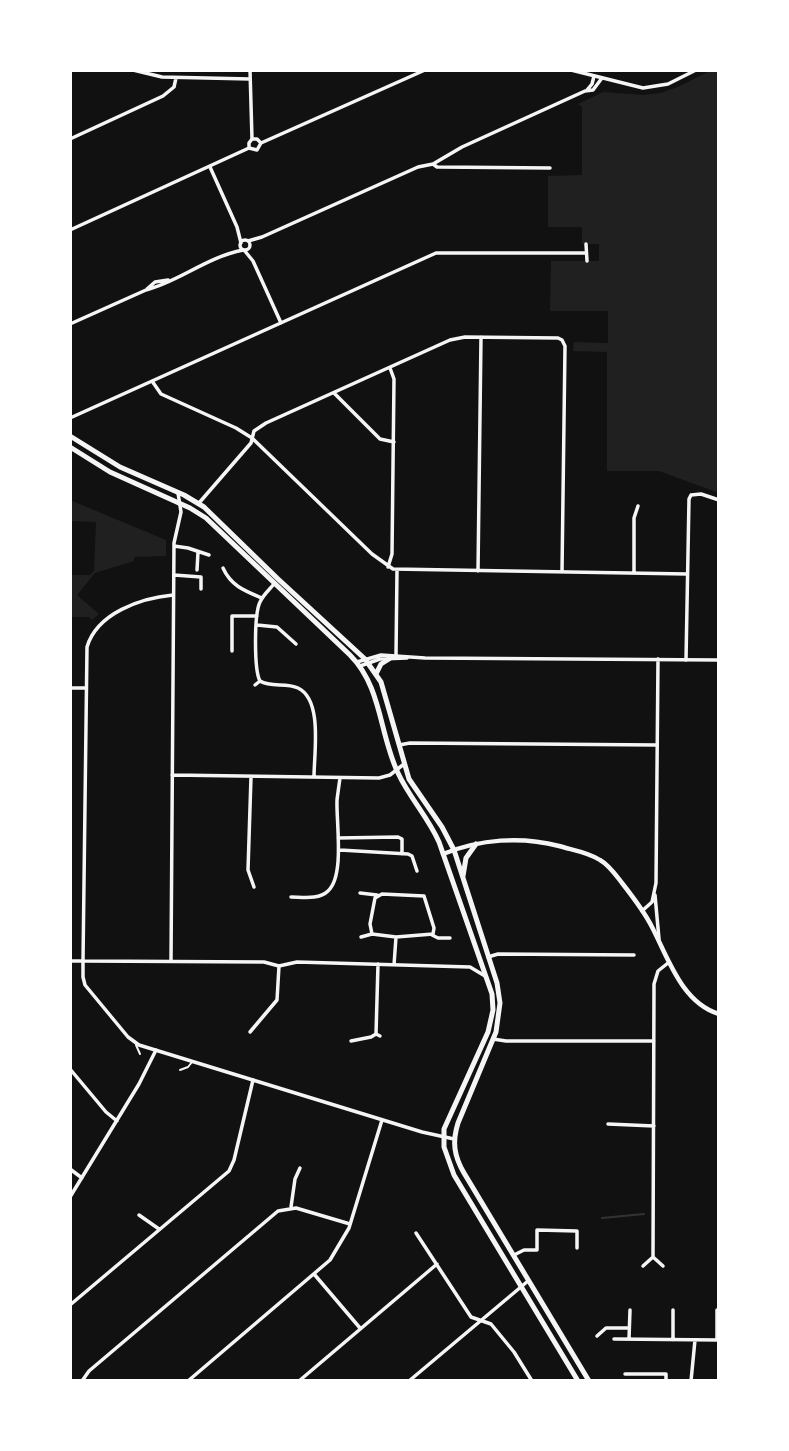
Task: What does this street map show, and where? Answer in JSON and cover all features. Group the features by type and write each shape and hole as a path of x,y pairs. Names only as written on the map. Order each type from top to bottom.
{"highway":[{"path":"70,436 120,467 199,503 367,661 376,674 412,783 454,850 497,983 500,1003 498,1021 465,1105 454,1139 454,1151 459,1165 589,1381"},
{"path":"70,447 110,472 206,518 358,664 372,688 396,770 432,827 488,977 493,999 490,1024 446,1123 443,1137 445,1152 454,1175 578,1381"},
{"path":"376,674 380,664 389,659"},
{"path":"463,881 466,858 476,844"},
{"path":"533,1305 539,1295"}],"main road":[{"path":"443,854 476,844 528,840 589,855 610,867 642,911 668,963 693,998 703,1007 719,1014"}],"street":[{"path":"133,70 158,77 250,79"},
{"path":"250,70 250,148"},
{"path":"70,230 250,148 257,150 261,144 425,70"},
{"path":"571,70 593,74"},
{"path":"584,70 628,86 649,88 668,84 696,70"},
{"path":"586,91 593,84 593,74"},
{"path":"70,324 146,290 155,282 168,280 228,253 247,240 262,237 418,167 433,164 462,147 586,91 596,89 602,77"},
{"path":"70,139 163,96 174,88 176,78"},
{"path":"252,139 257,139 261,144"},
{"path":"433,164 437,167 550,168"},
{"path":"210,167 237,227 244,250 253,261"},
{"path":"237,227 247,240 253,261 281,323"},
{"path":"228,253 244,250 262,237"},
{"path":"586,244 587,261"},
{"path":"70,418 436,253 585,253"},
{"path":"478,571 481,337"},
{"path":"199,503 251,443 253,433 258,428 450,340 481,337 555,338 562,340 565,346 562,572"},
{"path":"388,567 392,556 394,442 394,379 390,368"},
{"path":"152,381 161,394 252,438 388,567 397,570 687,574"},
{"path":"334,393 380,439 394,442"},
{"path":"171,961 174,546 181,514 177,491"},
{"path":"686,660 689,501 692,494 719,500"},
{"path":"634,573 634,518 638,506"},
{"path":"174,546 209,555"},
{"path":"197,569 198,552"},
{"path":"223,568 226,575 242,591 262,598"},
{"path":"396,655 397,570"},
{"path":"174,575 201,577 201,589"},
{"path":"274,584 262,598 257,616 257,670 260,681 291,686 301,690 309,698 314,711 314,778"},
{"path":"173,594 108,616 99,624 87,646 83,961 85,985 135,1043 454,1139"},
{"path":"232,651 232,616 257,616"},
{"path":"257,625 277,627 296,645"},
{"path":"358,664 381,655 413,657"},
{"path":"367,661 413,657 719,660"},
{"path":"658,659 655,892 659,942"},
{"path":"255,685 260,681"},
{"path":"70,688 86,688"},
{"path":"398,745 657,745"},
{"path":"172,775 381,778 404,764"},
{"path":"251,777 248,870 254,887"},
{"path":"291,897 310,897 328,892 334,879 339,850 337,800 340,778"},
{"path":"338,838 398,836 402,839 402,854"},
{"path":"339,850 412,856 417,871"},
{"path":"424,896 428,892"},
{"path":"642,911 650,904 655,892"},
{"path":"360,893 424,896"},
{"path":"372,934 371,918 377,895"},
{"path":"424,896 434,928 432,935"},
{"path":"361,937 372,934 450,938"},
{"path":"394,965 396,937"},
{"path":"488,957 498,954 634,955"},
{"path":"470,967 480,956"},
{"path":"70,961 264,962 279,965 297,962 470,967 488,977"},
{"path":"643,1266 653,1257 654,984 658,971 668,963"},
{"path":"351,1041 378,1035 378,964"},
{"path":"250,1032 277,1000 279,965"},
{"path":"493,1038 506,1041 654,1041"},
{"path":"70,1196 144,1076 156,1050"},
{"path":"70,1069 106,1112 117,1121"},
{"path":"70,1305 233,1165 253,1080"},
{"path":"188,1381 330,1260 350,1224 382,1119"},
{"path":"608,1125 654,1126"},
{"path":"291,1207 295,1179 300,1168"},
{"path":"70,1169 82,1178"},
{"path":"82,1381 89,1371 282,1209 291,1207 350,1224"},
{"path":"139,1215 159,1229"},
{"path":"514,1255 524,1250 537,1250 537,1230 577,1231 577,1248"},
{"path":"416,1233 471,1317 488,1322 494,1327 532,1381"},
{"path":"653,1257 663,1266"},
{"path":"299,1381 437,1264"},
{"path":"314,1274 360,1328"},
{"path":"409,1381 530,1280"},
{"path":"629,1310 629,1339"},
{"path":"673,1310 673,1340"},
{"path":"614,1339 718,1340 717,1310"},
{"path":"597,1336 605,1329 629,1328"},
{"path":"691,1381 695,1340"},
{"path":"625,1374 666,1374 666,1381"}],"lane":[{"path":"135,1043 140,1054"},
{"path":"180,1070 193,1061"}],"shaded area":[{"path":"707,70 719,70 719,493 659,471 607,471 607,352 573,351 574,342 608,343 608,311 550,311 551,261 599,261 599,244 582,244 582,227 548,227 548,176 582,175 582,107 578,104 603,92 644,95 660,93 678,87 708,72"},
{"path":"70,500 166,540 166,556 134,557 134,561 95,573 77,595 99,614 92,620 89,617 70,617 70,575 90,575 94,571 96,522 70,521"}],"waterway":[{"path":"602,1218 644,1214"}]}
